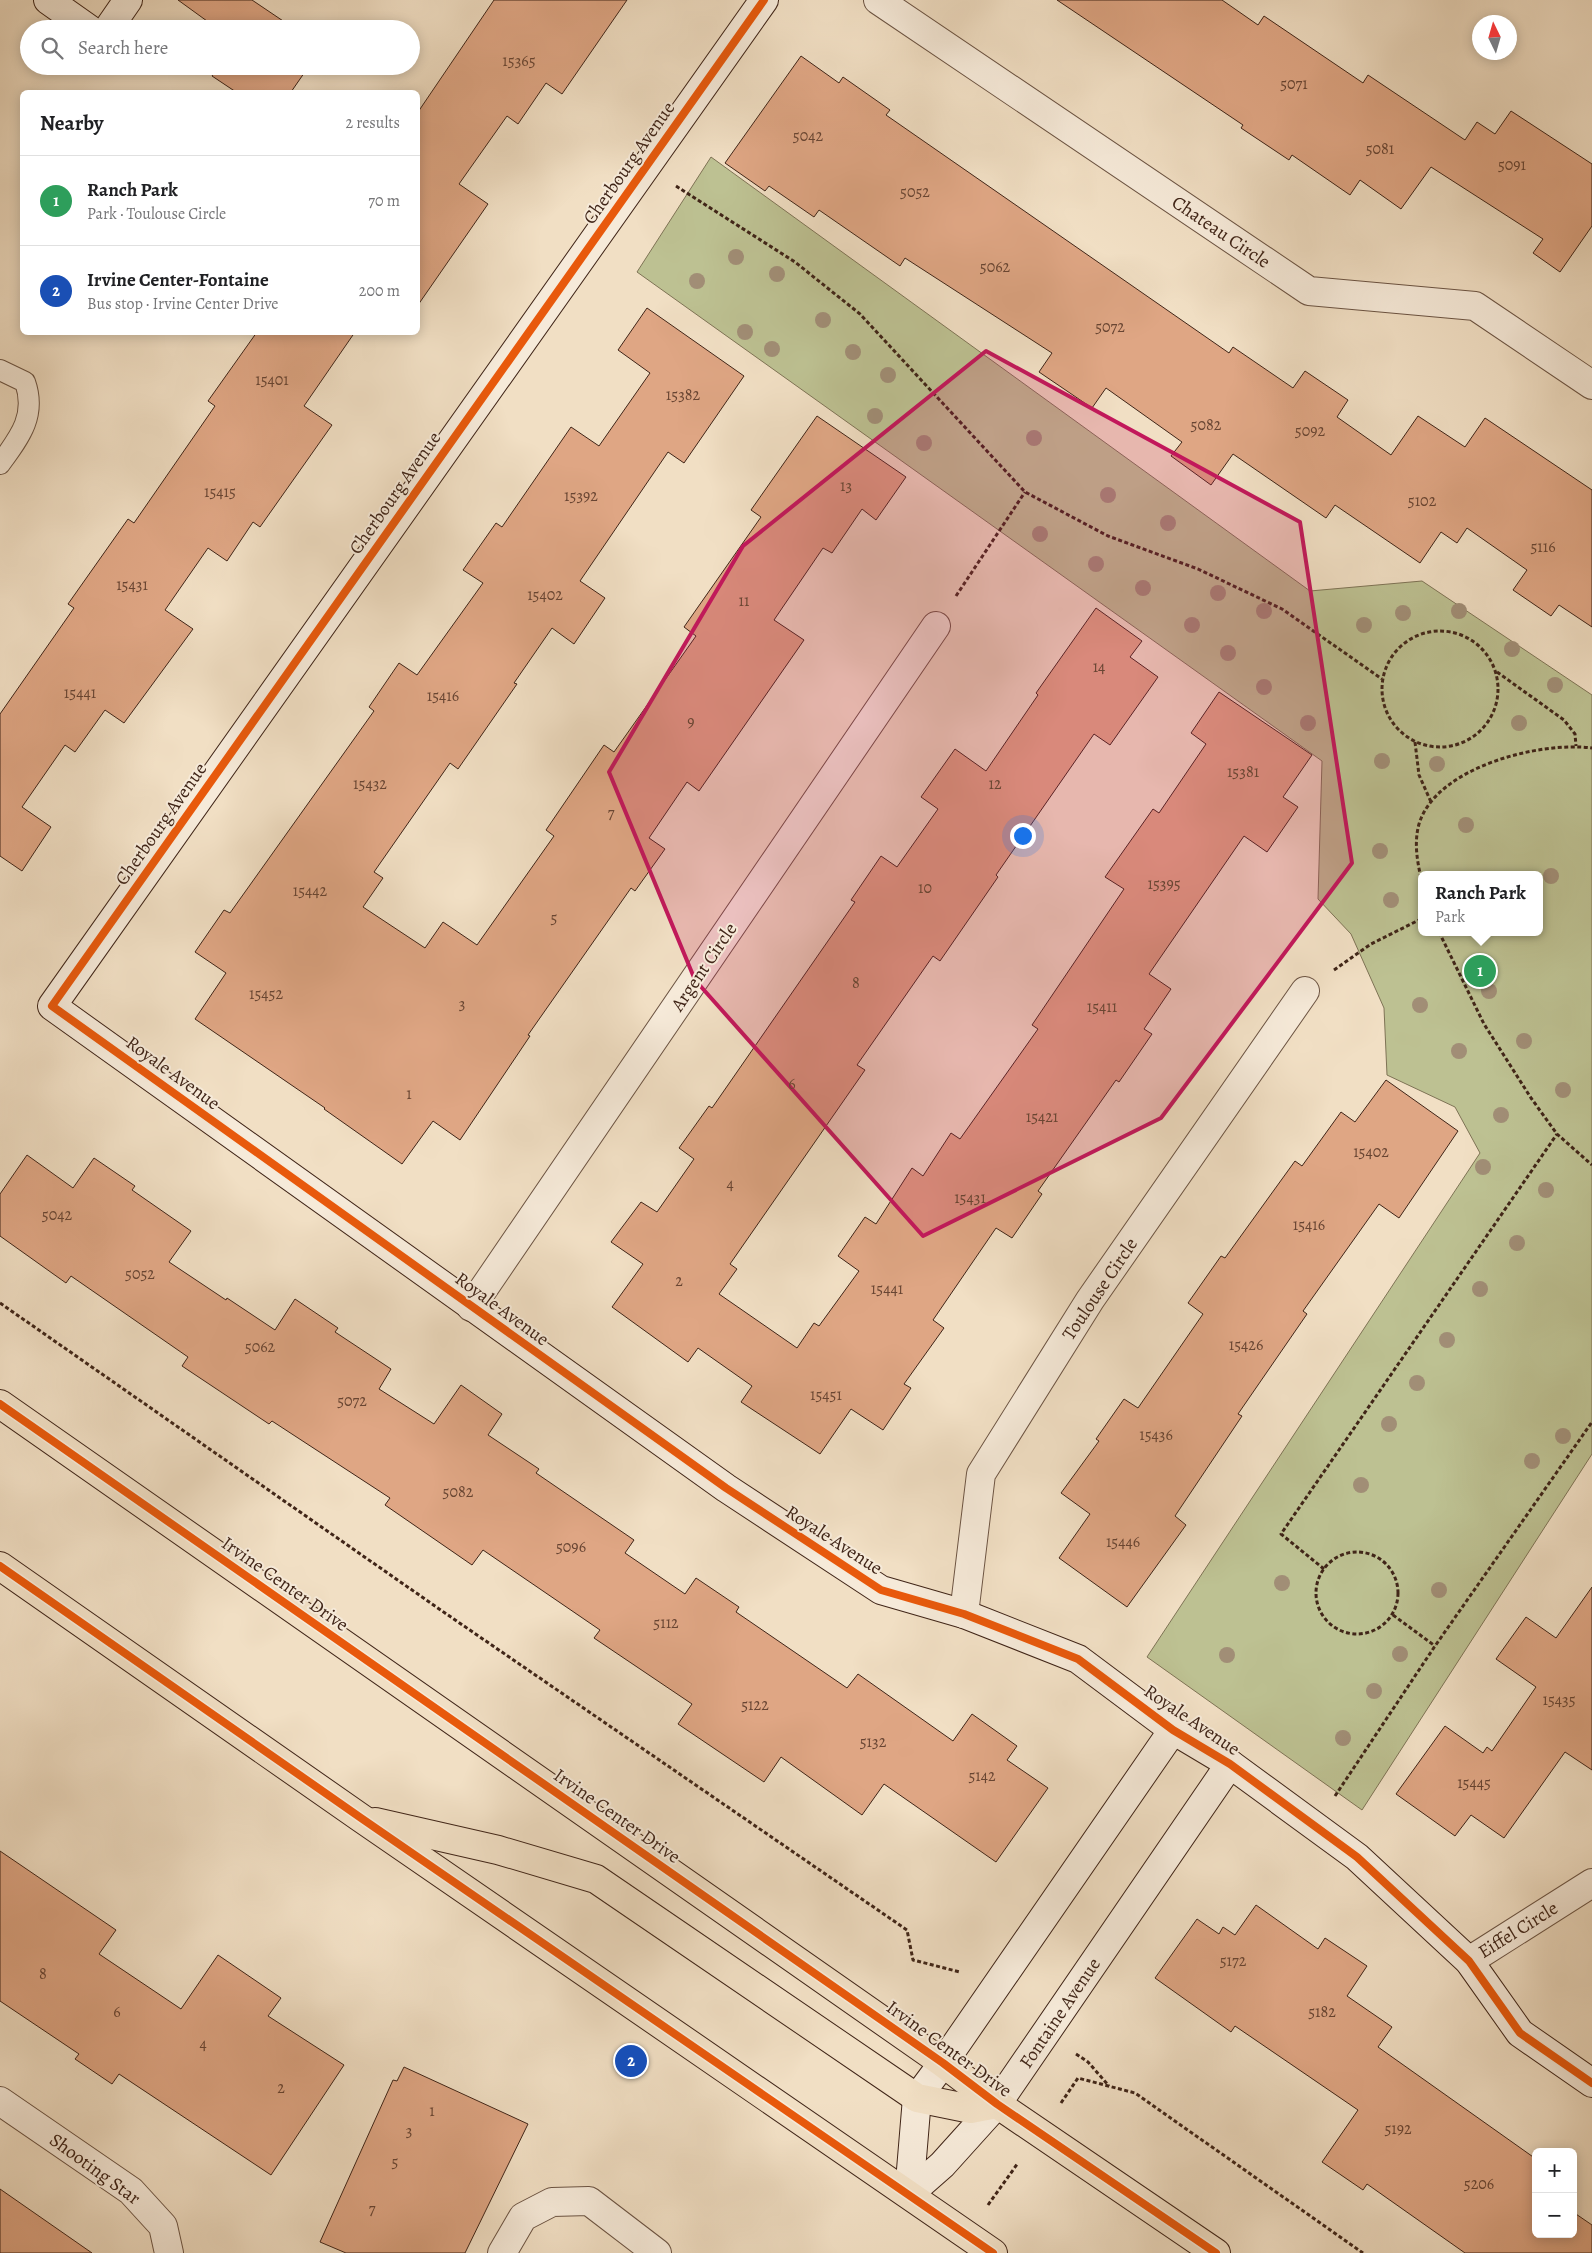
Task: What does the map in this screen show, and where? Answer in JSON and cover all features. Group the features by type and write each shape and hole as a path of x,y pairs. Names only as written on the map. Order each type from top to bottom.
{"main road":[{"name":"Irvine Center Drive","path":"0,1404 943,2063 997,2104 1216,2253"},
{"path":"0,1566 361,1818 993,2253"},
{"path":"361,1818 498,1850 596,1879 917,2098 971,2109 997,2104"}],"street":[{"path":"48,0 76,20"},
{"path":"114,20 128,0"},
{"name":"Cherbourg Avenue","path":"52,1006 764,0"},
{"name":"Chateau Circle","path":"878,0 1309,291 1475,306 1592,384"},
{"name":"Argent Circle","path":"471,1308 936,626"},
{"name":"Toulouse Circle","path":"964,1614 981,1474 1090,1300 1305,991"},
{"name":"Royale Avenue","path":"52,1006 471,1308 726,1488 881,1590 964,1614 1078,1659 1173,1730 1230,1764 1357,1857 1469,1961 1520,2033 1592,2083"},
{"path":"909,2194 917,2098 1173,1730"},
{"name":"Fontaine Avenue","path":"909,2194 942,2165 997,2104 1230,1764"},
{"name":"Eiffel Circle","path":"1469,1961 1592,1883"},
{"name":"Shooting Star","path":"0,2101 131,2191 164,2226 169,2253"},
{"path":"502,2253 523,2216 552,2202 589,2201 657,2253"}],"lane":[{"path":"0,370 25,382 30,409 21,434 0,464"}],"path":[{"path":"646,167 795,262 860,314 1025,492 1108,536 1198,569 1282,609 1382,679"},
{"path":"936,626 1025,492"},
{"path":"1436,631 1455,633 1473,641 1488,654 1496,672 1498,690 1495,710 1485,726 1471,739 1453,746 1434,747 1415,742 1399,732 1388,716 1382,698 1382,679 1389,661 1401,645 1418,635 1436,631"},
{"path":"1496,672 1564,720 1575,734 1576,746"},
{"path":"1415,742 1420,775 1431,802"},
{"path":"1420,871 1416,842 1419,823 1431,802 1453,782 1480,767 1512,756 1576,746 1592,748"},
{"path":"1305,991 1371,944 1418,920"},
{"path":"1441,936 1484,1024 1531,1098 1557,1134 1592,1165"},
{"path":"1324,1569 1282,1534 1557,1134"},
{"path":"0,1303 445,1613 907,1930 913,1960"},
{"path":"1315,1826 1435,1646 1592,1422"},
{"path":"1360,1552 1374,1556 1386,1563 1394,1575 1399,1588 1398,1602 1393,1615 1384,1625 1373,1632 1360,1634 1346,1633 1334,1628 1324,1618 1318,1607 1316,1594 1318,1581 1324,1569 1334,1560 1347,1554 1360,1552"},
{"path":"1393,1615 1435,1646"}],"highlighted area":[{"path":"986,351 1300,522 1352,863 1161,1118 923,1236 695,980 609,772 743,546"}],"green space":[{"path":"711,157 1310,591 1422,581 1592,695 1592,1454 1362,1810 1147,1657 1480,1153 1455,1107 1387,1075 1384,1008 1351,934 1318,899 1322,761 637,272"}],"building":[{"path":"178,0 252,0 282,20 206,20"},
{"path":"494,0 627,0 562,94 546,83 518,124 507,116 459,184 488,204 420,302 420,109"},
{"path":"1057,0 1222,0 1258,25 1264,16 1363,83 1368,75 1465,140 1477,122 1495,134 1511,111 1592,164 1592,226 1560,272 1533,253 1543,239 1431,167 1401,209 1360,180 1350,195 1292,155 1289,160 1241,128 1243,125"},
{"path":"801,56 839,83 843,77 890,110 886,115 1229,353 1233,347 1293,388 1305,371 1348,400 1337,417 1391,455 1418,416 1465,447 1485,418 1592,490 1592,627 1559,605 1551,616 1513,590 1527,570 1467,528 1457,543 1441,532 1420,563 1335,505 1326,518 1233,454 1211,485 1171,456 1182,442 1106,388 1092,408 1039,372 1052,353 905,258 900,266 819,210 814,217 769,186 765,191 725,163"},
{"path":"303,75 292,90 233,90 212,76"},
{"path":"647,308 744,376 684,463 668,452 580,581 605,598 574,644 552,628 514,683 517,684 458,769 450,763 374,872 383,878 363,907 425,948 443,922 477,945 554,836 546,830 604,745 614,752 696,636 684,627 761,517 751,510 817,416 906,477 876,520 862,509 832,553 823,548 774,620 804,640 699,791 687,782 649,838 665,849 635,891 631,888 528,1035 530,1036 460,1140 433,1121 402,1164 325,1108 195,1019 226,973 195,952 224,910 230,913 374,711 369,707 399,663 417,675 483,583 463,570 496,523 502,527 571,427 599,446 650,373 618,350"},
{"path":"255,335 353,335 304,406 332,425 260,527 253,522 227,561 208,548 165,610 193,629 124,723 105,710 75,752 65,745 22,807 51,827 22,871 0,856 0,714 74,608 68,604 128,519 134,523 215,406 208,401"},
{"path":"1096,608 1142,641 1130,657 1158,677 1110,745 1094,734 996,875 998,877 940,961 933,956 857,1065 865,1070 730,1264 737,1269 719,1294 797,1348 814,1323 819,1326 859,1271 838,1256 865,1217 876,1224 912,1168 923,1176 951,1133 960,1139 1038,1029 1032,1025 1124,889 1105,877 1153,809 1159,813 1206,744 1191,733 1219,692 1312,755 1283,797 1298,807 1267,852 1244,836 1149,974 1171,989 1144,1029 1152,1034 1119,1082 1116,1080 1038,1191 1042,1194 1012,1238 996,1228 933,1320 944,1328 904,1384 911,1388 883,1430 851,1409 820,1454 741,1402 752,1386 698,1348 688,1362 612,1307 643,1264 611,1242 641,1202 657,1212 694,1159 679,1148 709,1106 712,1108 855,902 851,900 881,856 897,867 938,809 921,797 955,749 986,771 1038,695 1036,693"},
{"path":"1386,1080 1458,1131 1399,1218 1379,1204 1303,1311 1307,1314 1238,1414 1242,1416 1175,1516 1186,1525 1127,1607 1059,1558 1090,1514 1061,1493 1099,1441 1096,1439 1124,1399 1138,1408 1203,1314 1188,1303 1221,1256 1225,1258 1295,1161 1302,1166 1341,1112 1355,1122"},
{"path":"27,1155 73,1188 94,1158 135,1186 132,1190 191,1231 169,1262 275,1330 295,1299 338,1328 335,1332 391,1369 379,1389 434,1424 461,1385 502,1414 488,1435 539,1469 536,1473 634,1540 625,1553 685,1594 696,1578 739,1607 736,1612 847,1688 858,1674 953,1741 972,1714 1017,1746 1007,1760 1048,1788 996,1862 884,1784 862,1815 781,1757 764,1782 678,1724 692,1704 594,1638 600,1630 483,1550 472,1565 385,1505 390,1498 272,1421 269,1424 182,1366 188,1357 71,1276 66,1283 0,1236 0,1194"},
{"path":"1592,1587 1592,1770 1565,1752 1504,1838 1471,1815 1455,1836 1396,1794 1445,1726 1483,1753 1487,1747 1492,1751 1536,1687 1496,1659 1526,1617 1556,1638"},
{"path":"0,1851 116,1930 99,1954 181,2009 218,1955 281,1998 268,2016 344,2065 271,2175 119,2074 112,2084 75,2059 79,2054 0,2001"},
{"path":"1256,1905 1318,1949 1325,1938 1367,1966 1347,1996 1392,2027 1378,2047 1532,2156 1532,2238 1577,2238 1577,2215 1592,2225 1592,2253 1465,2253 1367,2184 1363,2190 1322,2162 1358,2110 1235,2026 1231,2032 1155,1978 1197,1919 1219,1934 1223,1927 1235,1935"},
{"path":"404,2067 528,2124 465,2253 346,2253 320,2242 393,2080 397,2081"},
{"path":"0,2189 92,2253 0,2253"}],"cycle path":[{"path":"764,0 52,1006 726,1488 881,1590 964,1614 1078,1659 1173,1730 1230,1764 1357,1857 1469,1961 1520,2033 1592,2083"},
{"path":"0,1404 943,2063 997,2104 1216,2253"},
{"path":"0,1566 361,1818 993,2253"}],"place":[{"name":"Ranch Park","path":"1480,971"},
{"name":"Irvine Center-Fontaine","path":"631,2061"}]}
